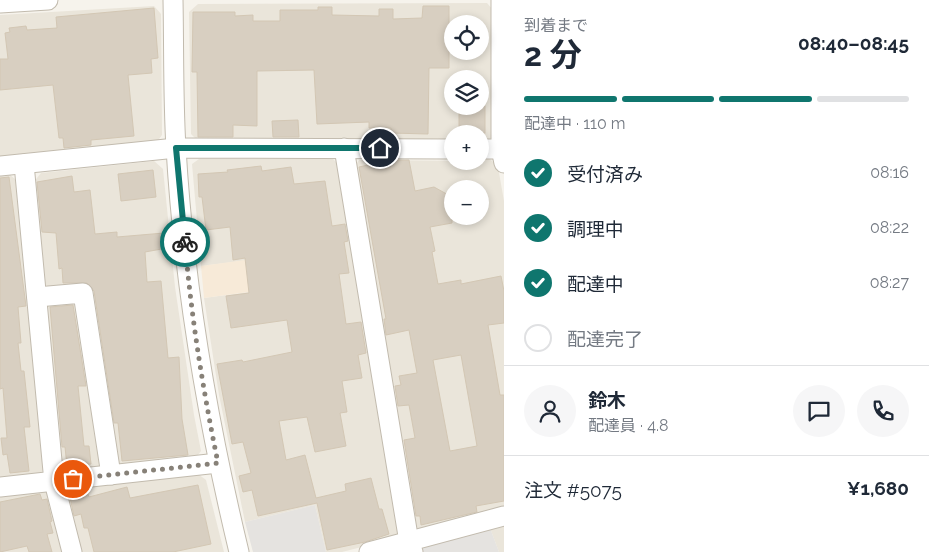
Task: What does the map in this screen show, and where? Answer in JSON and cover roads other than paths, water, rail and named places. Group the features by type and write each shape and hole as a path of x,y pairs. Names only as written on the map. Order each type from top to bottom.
{"street":[{"path":"0,3 48,0"},
{"path":"173,0 176,148 188,285 208,414 239,552"},
{"path":"489,151 503,154 500,0"},
{"path":"0,166 176,148 444,149"},
{"path":"344,148 411,547"},
{"path":"24,164 54,482 72,552"},
{"path":"37,297 83,292 111,475"},
{"path":"0,487 218,463"},
{"path":"369,552 411,547 504,516"}]}
